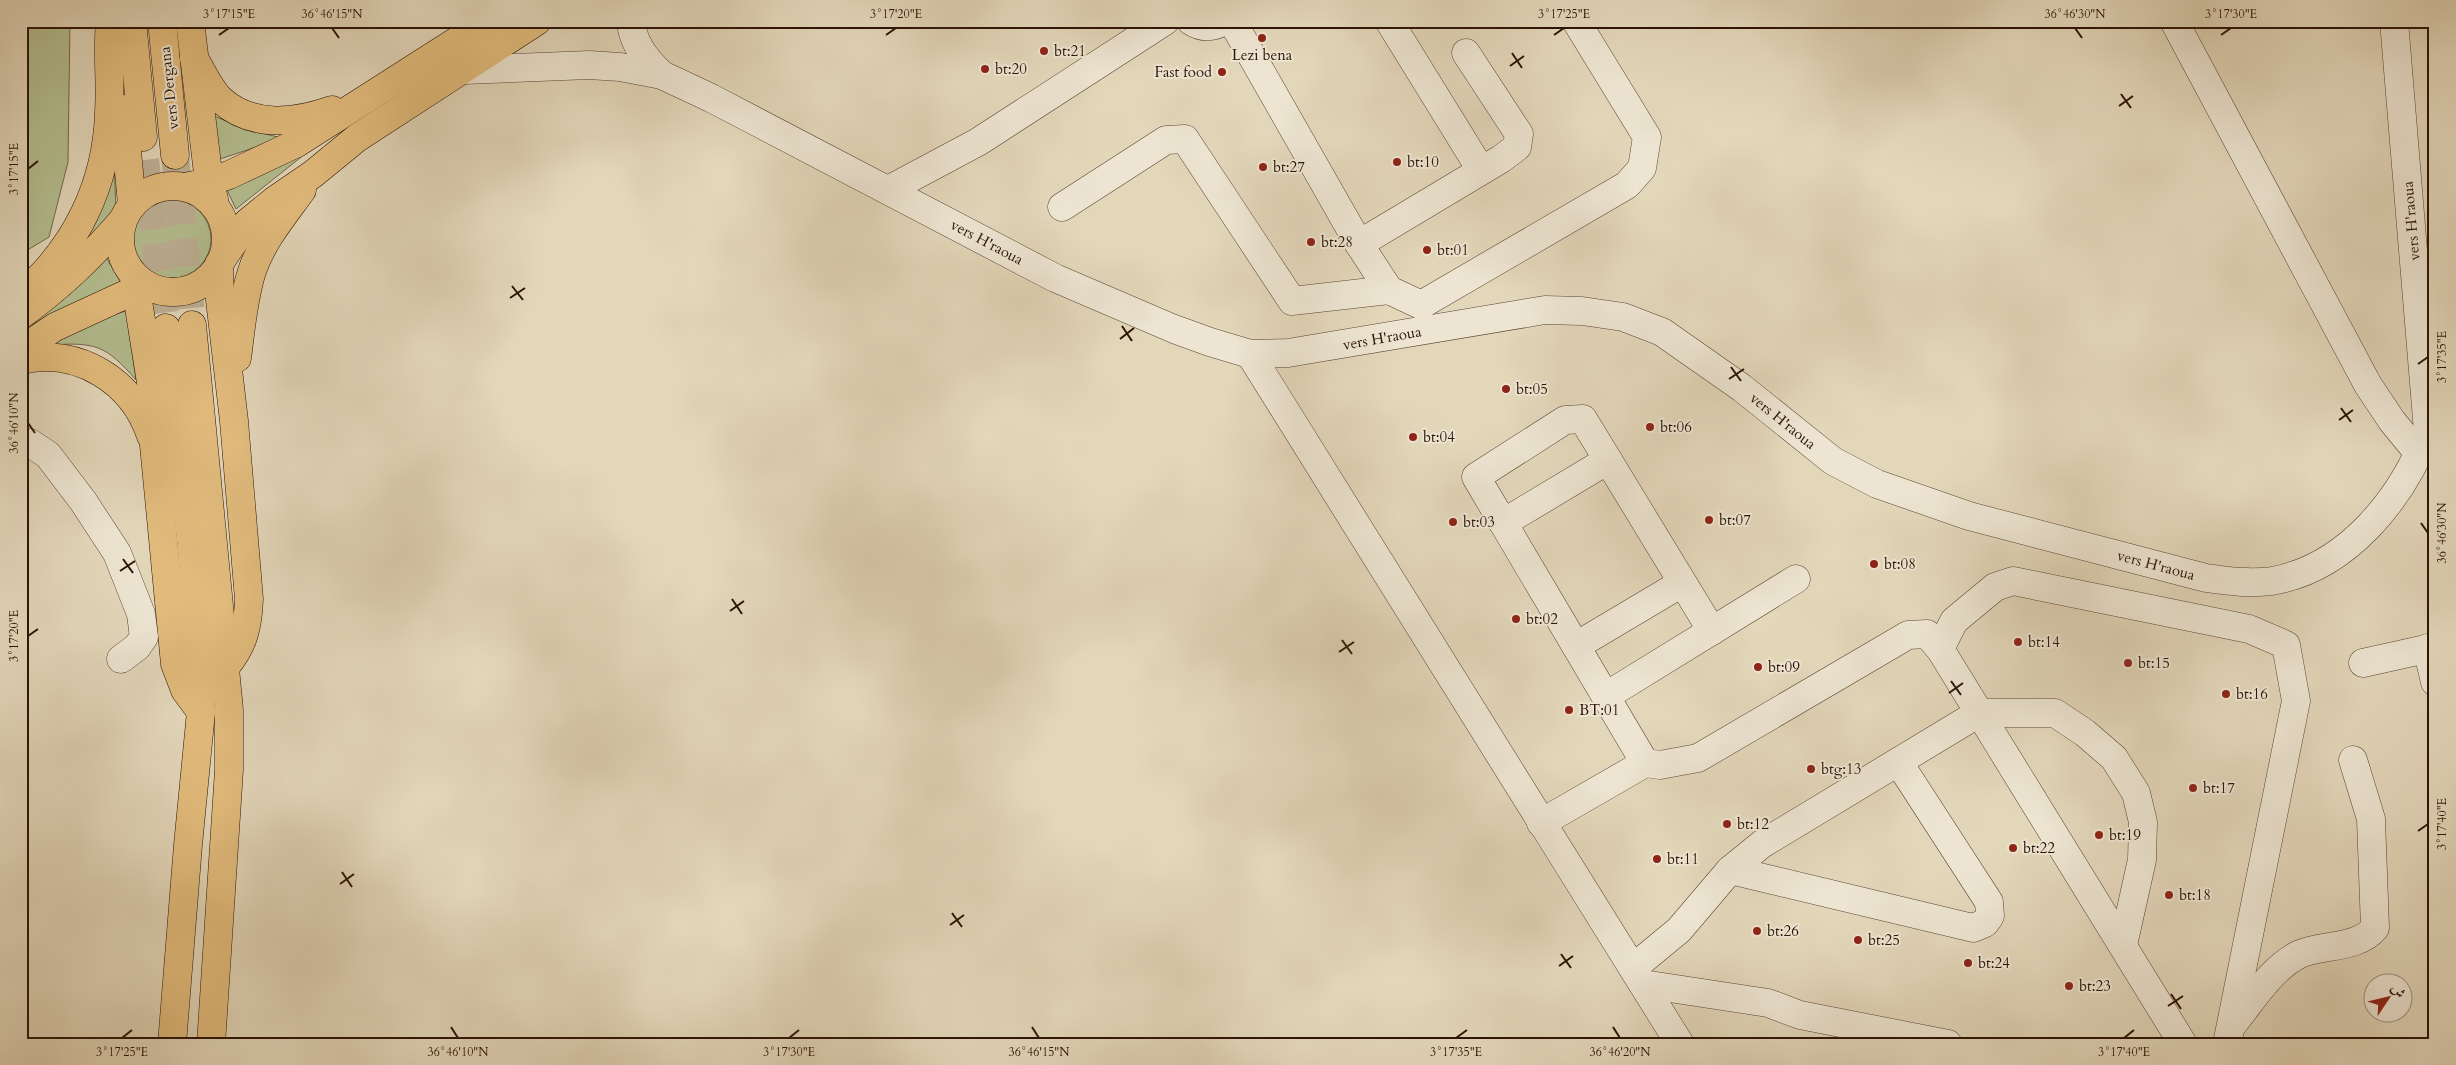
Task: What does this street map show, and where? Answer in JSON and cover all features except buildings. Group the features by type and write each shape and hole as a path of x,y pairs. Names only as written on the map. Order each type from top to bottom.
{"highway":[{"path":"111,21 118,64 127,212 120,235 120,250 125,264 139,284 154,407 154,445 176,664 185,690 201,712"},
{"path":"21,295 54,264 80,224 102,168 108,140 110,111 111,21"},
{"path":"132,21 146,160"},
{"name":"vers Dergana","path":"162,21 175,155"},
{"path":"190,21 203,193 224,224 226,241 221,261 220,300 232,397 249,599 248,617 242,643 226,666"},
{"path":"21,315 49,294 88,260 143,195 156,188 171,186 203,193 297,144 364,99 488,21"},
{"path":"21,350 55,327 139,284 163,292 181,292 199,286 213,274 248,222 275,200 313,174 357,138 537,21"},
{"path":"194,58 220,99 239,113 260,119 298,120 364,99"},
{"path":"232,397 245,299 252,270 268,238 313,174"},
{"path":"172,1044 201,712 198,623 191,539 179,326 226,666 229,710 229,770 211,1044"},
{"path":"21,360 56,357 79,362 100,372 119,385 135,403 147,423 154,445"}],"street":[{"path":"631,21 639,46 648,62 662,75"},
{"path":"888,190 978,142 1165,21"},
{"path":"1191,21 1202,26 1211,26 1224,21"},
{"path":"1232,21 1359,244 1389,290"},
{"path":"1389,21 1481,170"},
{"path":"1062,207 1166,140 1185,139 1292,301 1389,290 1421,305 1627,185 1642,168 1646,137 1576,21"},
{"path":"2174,21 2368,385 2392,420 2428,441"},
{"name":"vers H'raoua","path":"662,75 712,98 1055,278 1174,329 1250,354 1288,353 1324,348 1545,310 1582,311 1623,317 1662,332 1702,358 1833,461 1877,484 1970,516 2206,578 2244,583 2271,581 2296,575 2321,564 2346,547 2369,526 2389,503 2428,441 2394,21"},
{"path":"1359,244 1481,170 1502,160 1517,147 1520,134 1466,53"},
{"path":"463,70 589,65 620,67 662,75"},
{"path":"1250,354 1540,823 1680,1044"},
{"path":"1645,763 1476,477 1565,420 1583,419 1712,631"},
{"path":"30,443 48,455 83,501 117,553 131,583 141,614 144,637 137,647 122,659"},
{"path":"1503,523 1608,460"},
{"path":"131,583 169,580"},
{"path":"1606,696 1796,580"},
{"path":"1940,649 1954,621 1995,586 2013,581 2249,629 2286,645 2296,701 2229,1036"},
{"path":"1576,646 1682,583"},
{"path":"1540,823 1645,763 1660,764 1698,758 1908,634 1927,634 1940,649 2183,1044"},
{"path":"2363,663 2431,647 2435,682"},
{"path":"1638,976 1730,870 1762,844 1979,713 2055,713 2085,733 2114,758 2136,793 2143,822 2142,860 2122,945"},
{"path":"2229,1036 2269,980 2298,955 2363,939 2375,928 2371,819 2352,760"},
{"path":"1730,870 1973,928 1985,923 1990,916 1989,902 1899,763"},
{"path":"1638,976 1768,1003 1800,1015 1948,1044"}],"green space":[{"path":"21,21 70,21 68,162 49,237 21,254"},
{"path":"212,115 245,129 278,137 256,147 220,159"},
{"path":"113,136 116,210 87,245 77,242"},
{"path":"305,154 236,209 226,188"},
{"path":"172,200 187,203 199,212 208,224 211,239 208,254 199,266 187,275 172,278 157,275 145,266 136,254 133,239 136,224 145,212 157,203"},
{"path":"106,257 121,283 31,325"},
{"path":"126,311 136,380 116,359 99,348 78,344 50,345 105,317"}],"tunnel":[{"path":"175,155 192,325"},
{"path":"145,160 166,328"}],"place":[{"name":"Lezi bena","path":"1262,38"},
{"name":"bt:21","path":"1044,51"},
{"name":"bt:20","path":"985,69"},
{"name":"Fast food","path":"1222,72"},
{"name":"bt:10","path":"1397,162"},
{"name":"bt:27","path":"1263,167"},
{"name":"bt:28","path":"1311,242"},
{"name":"bt:01","path":"1427,250"},
{"name":"bt:05","path":"1506,389"},
{"name":"bt:06","path":"1650,427"},
{"name":"bt:04","path":"1413,437"},
{"name":"bt:07","path":"1709,520"},
{"name":"bt:03","path":"1453,522"},
{"name":"bt:08","path":"1874,564"},
{"name":"bt:02","path":"1516,619"},
{"name":"bt:14","path":"2018,642"},
{"name":"bt:15","path":"2128,663"},
{"name":"bt:09","path":"1758,667"},
{"name":"bt:16","path":"2226,694"},
{"name":"BT:01","path":"1569,710"},
{"name":"btg:13","path":"1811,769"},
{"name":"bt:17","path":"2193,788"},
{"name":"bt:12","path":"1727,824"},
{"name":"bt:19","path":"2099,835"},
{"name":"bt:22","path":"2013,848"},
{"name":"bt:11","path":"1657,859"},
{"name":"bt:18","path":"2169,895"},
{"name":"bt:26","path":"1757,931"},
{"name":"bt:25","path":"1858,940"},
{"name":"bt:24","path":"1968,963"},
{"name":"bt:23","path":"2069,986"}]}
